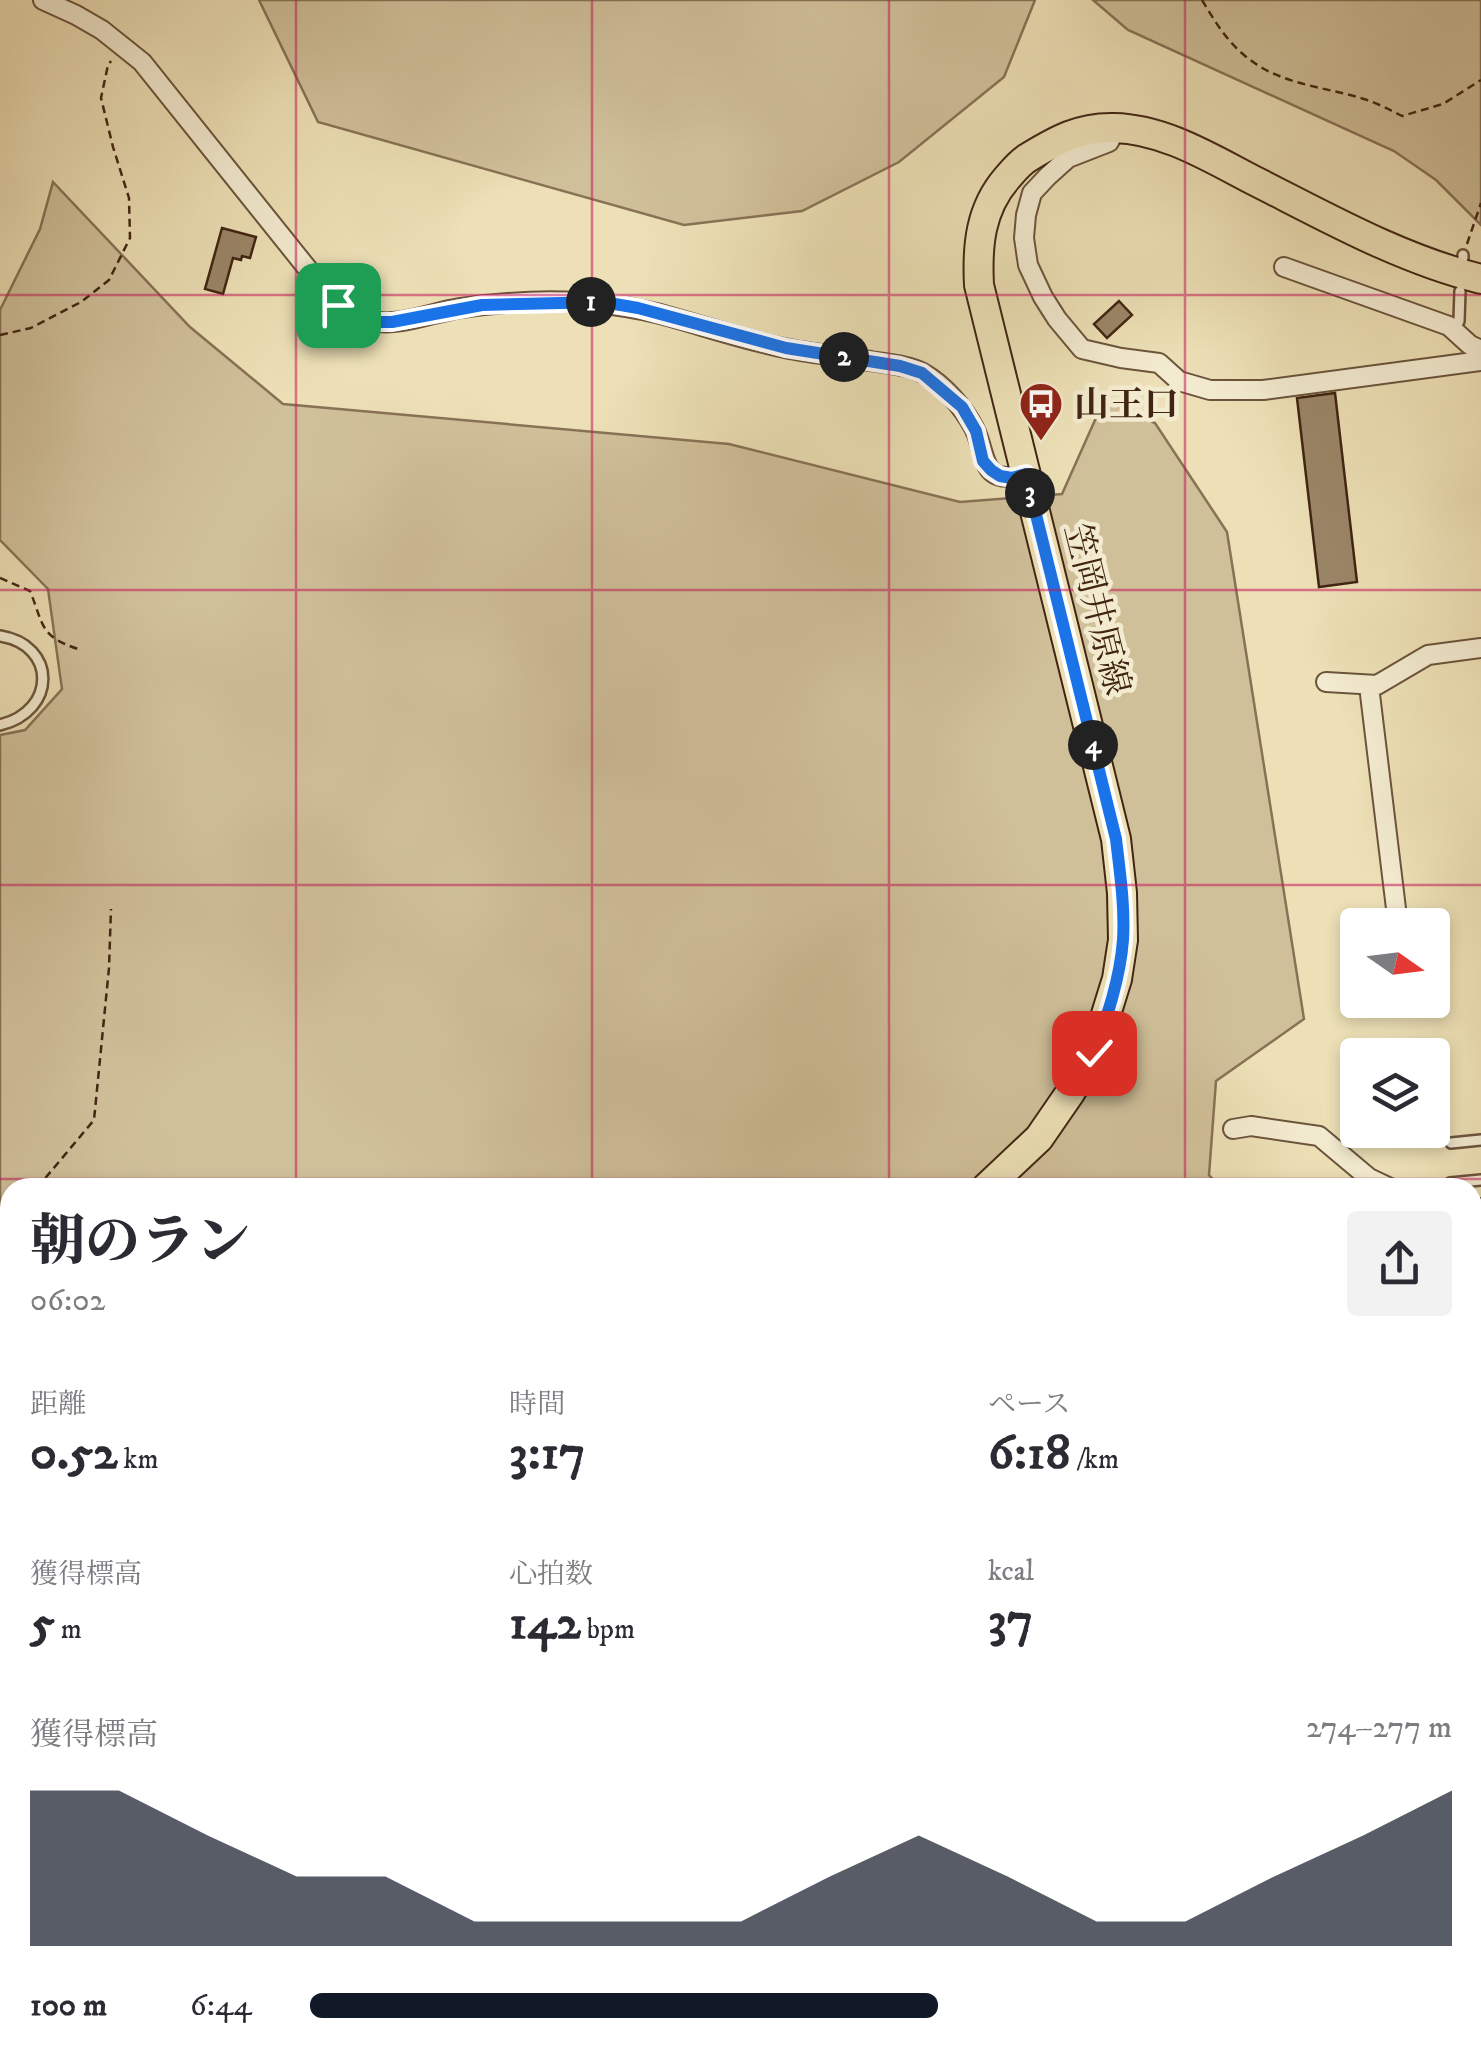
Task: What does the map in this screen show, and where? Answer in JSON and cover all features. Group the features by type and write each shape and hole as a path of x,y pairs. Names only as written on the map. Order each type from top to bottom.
{"main road":[{"name":"笠岡井原線","path":"997,1178 1039,1138 1094,1053 1117,979 1123,940 1116,839 978,285 982,220 997,189 1022,161 1077,131 1116,128 1166,138 1391,248 1448,271 1467,271"}],"street":[{"path":"43,0 76,15 123,47 150,72 323,288 355,316 392,322 482,305 603,302 786,348 900,366 922,373 962,407 976,431 983,461 991,470 1012,478 1026,474"},
{"path":"1116,128 1109,142 1068,158 1048,176 1032,193 1026,215 1028,265 1057,319 1082,348 1159,363 1179,380 1210,390 1263,390 1481,361"},
{"path":"1284,266 1448,326 1481,350"},
{"path":"1326,682 1369,686 1385,681 1428,655 1481,648"},
{"path":"1369,686 1396,908"},
{"path":"1232,1130 1250,1126 1320,1136 1369,1178"}],"lane":[{"path":"1454,332 1467,271"},
{"path":"0,636 20,641 32,652 41,668 43,686 39,700 28,714 0,725"},
{"path":"1451,1144 1481,1140"}],"path":[{"path":"1202,0 1221,31 1245,56 1272,74 1371,101 1402,116 1443,104 1481,80"},
{"path":"0,335 32,328 81,302 109,280 130,238 129,198 101,98 108,65 123,47"},
{"path":"1467,271 1481,203"},
{"path":"0,578 30,591 51,637 78,649"},
{"path":"45,1178 94,1120 111,909"}],"shaded area":[{"path":"259,0 1035,0 1004,77 899,162 802,211 684,225 318,122"},
{"path":"1093,0 1481,0 1481,225 1436,180 1394,151 1128,30"},
{"path":"53,182 190,327 283,404 729,444 960,502 1062,494 1104,400 1155,423 1227,532 1304,1019 1216,1081 1212,1178 0,1178 0,735 25,730 62,689 48,589 0,540 0,310 40,229"}],"building":[{"path":"222,228 256,237 250,258 233,258 223,294 205,289"},
{"path":"1119,301 1132,315 1107,338 1094,324"},
{"path":"1335,393 1357,582 1319,587 1297,398"}],"place":[{"name":"山王口","path":"1041,442"}],"route":[{"path":"338,305 374,322 392,322 482,305 603,302 786,348 900,366 922,373 962,407 976,431 983,461 991,470 1012,478 1026,474 1116,839 1123,940 1117,979 1094,1053"}]}
